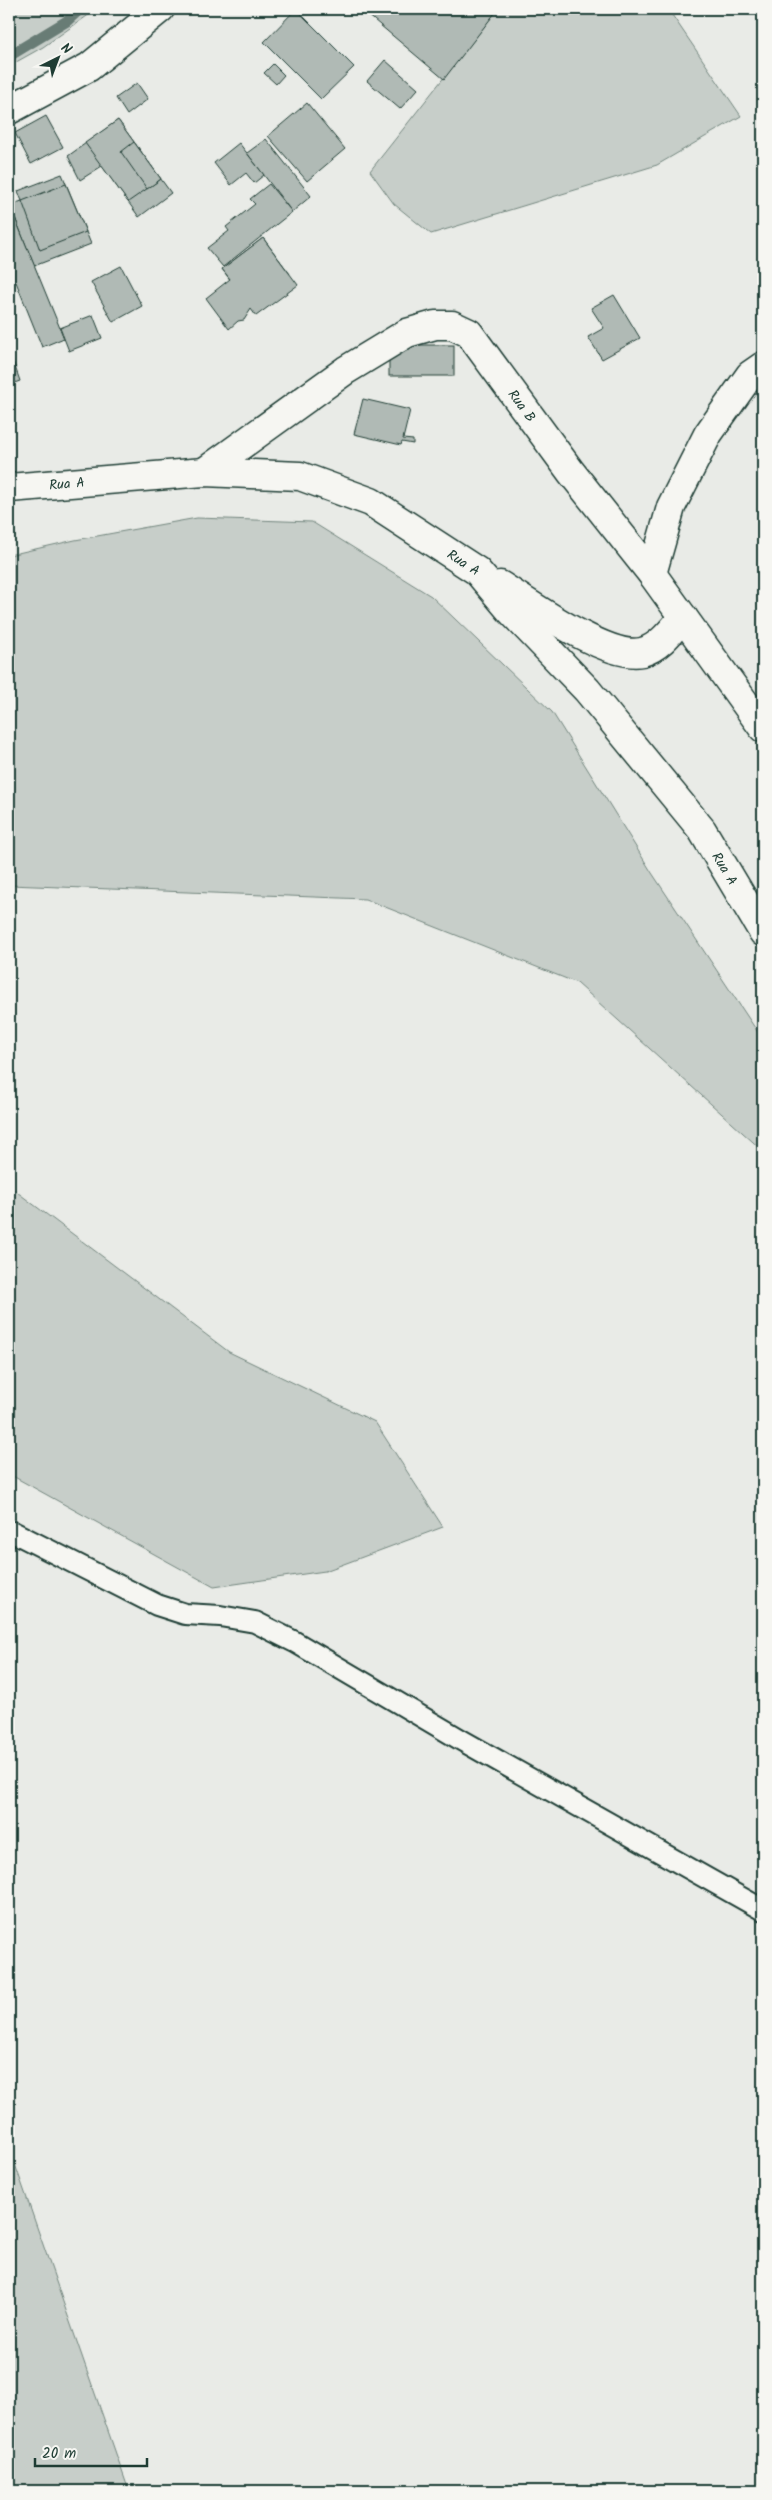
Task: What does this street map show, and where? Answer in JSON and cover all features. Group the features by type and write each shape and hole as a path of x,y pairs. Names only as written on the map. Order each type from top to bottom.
{"street":[{"path":"9,110 89,67 160,9"},
{"name":"Rua B","path":"204,472 346,370 407,333 435,325 452,325 469,333 571,472 652,574 763,728"},
{"path":"652,574 671,507 708,434 750,375 763,366"},
{"name":"Rua A","path":"9,488 204,472 300,476 370,502 477,572 510,610 587,690 702,830 763,932"},
{"path":"477,572 584,636 620,652 642,652 657,644 683,617"}],"lane":[{"path":"13,1532 157,1605 185,1614 220,1616 255,1622 295,1642 463,1741 763,1910"}],"shaded area":[{"path":"9,9 97,9 43,47 9,66"},
{"path":"498,9 668,9 741,116 657,165 431,234 394,204 370,171"},
{"path":"197,518 312,522 431,596 552,712 652,873 763,1040 763,1151 577,983 365,899 9,885 9,555 75,540"},
{"path":"9,1186 229,1352 375,1422 443,1527 325,1571 214,1587 9,1474"},
{"path":"9,2147 129,2491 9,2491"}],"building":[{"path":"296,9 354,67 321,99 264,42"},
{"path":"361,9 498,9 444,79"},
{"path":"385,60 418,89 400,109 367,81"},
{"path":"273,64 284,75 276,84 264,73"},
{"path":"137,83 148,99 127,115 116,98"},
{"path":"307,103 345,149 307,181 268,136"},
{"path":"46,116 63,147 31,164 15,133"},
{"path":"118,120 171,193 139,217 102,166 80,180 68,156"},
{"path":"118,120 161,179 128,202 85,143"},
{"path":"266,139 311,196 292,212 247,153"},
{"path":"134,142 161,179 147,189 121,152"},
{"path":"239,143 264,175 254,183 246,173 231,185 214,163"},
{"path":"62,174 91,244 34,266 10,205 22,201 18,191"},
{"path":"66,184 86,232 40,250 22,201"},
{"path":"269,184 292,212 223,267 207,248 229,231 226,227 255,204 250,199"},
{"path":"15,218 37,273 9,285 9,220"},
{"path":"15,218 64,338 42,347 16,282 9,285 9,220"},
{"path":"263,238 290,274 249,305 222,269"},
{"path":"263,238 298,285 256,316 251,309 244,320 238,321 229,329 206,298 230,279 222,269"},
{"path":"121,266 142,306 113,322 91,282"},
{"path":"614,295 640,338 602,359 588,337 604,328 591,308"},
{"path":"93,315 102,338 69,351 60,328"},
{"path":"389,345 454,345 454,376 389,376"},
{"path":"9,349 13,361 9,363"},
{"path":"13,361 20,381 9,385 9,363"},
{"path":"363,399 410,410 403,439 413,440 413,444 402,442 401,445 354,434"}],"waterway":[{"path":"9,56 67,21 80,9"}]}
